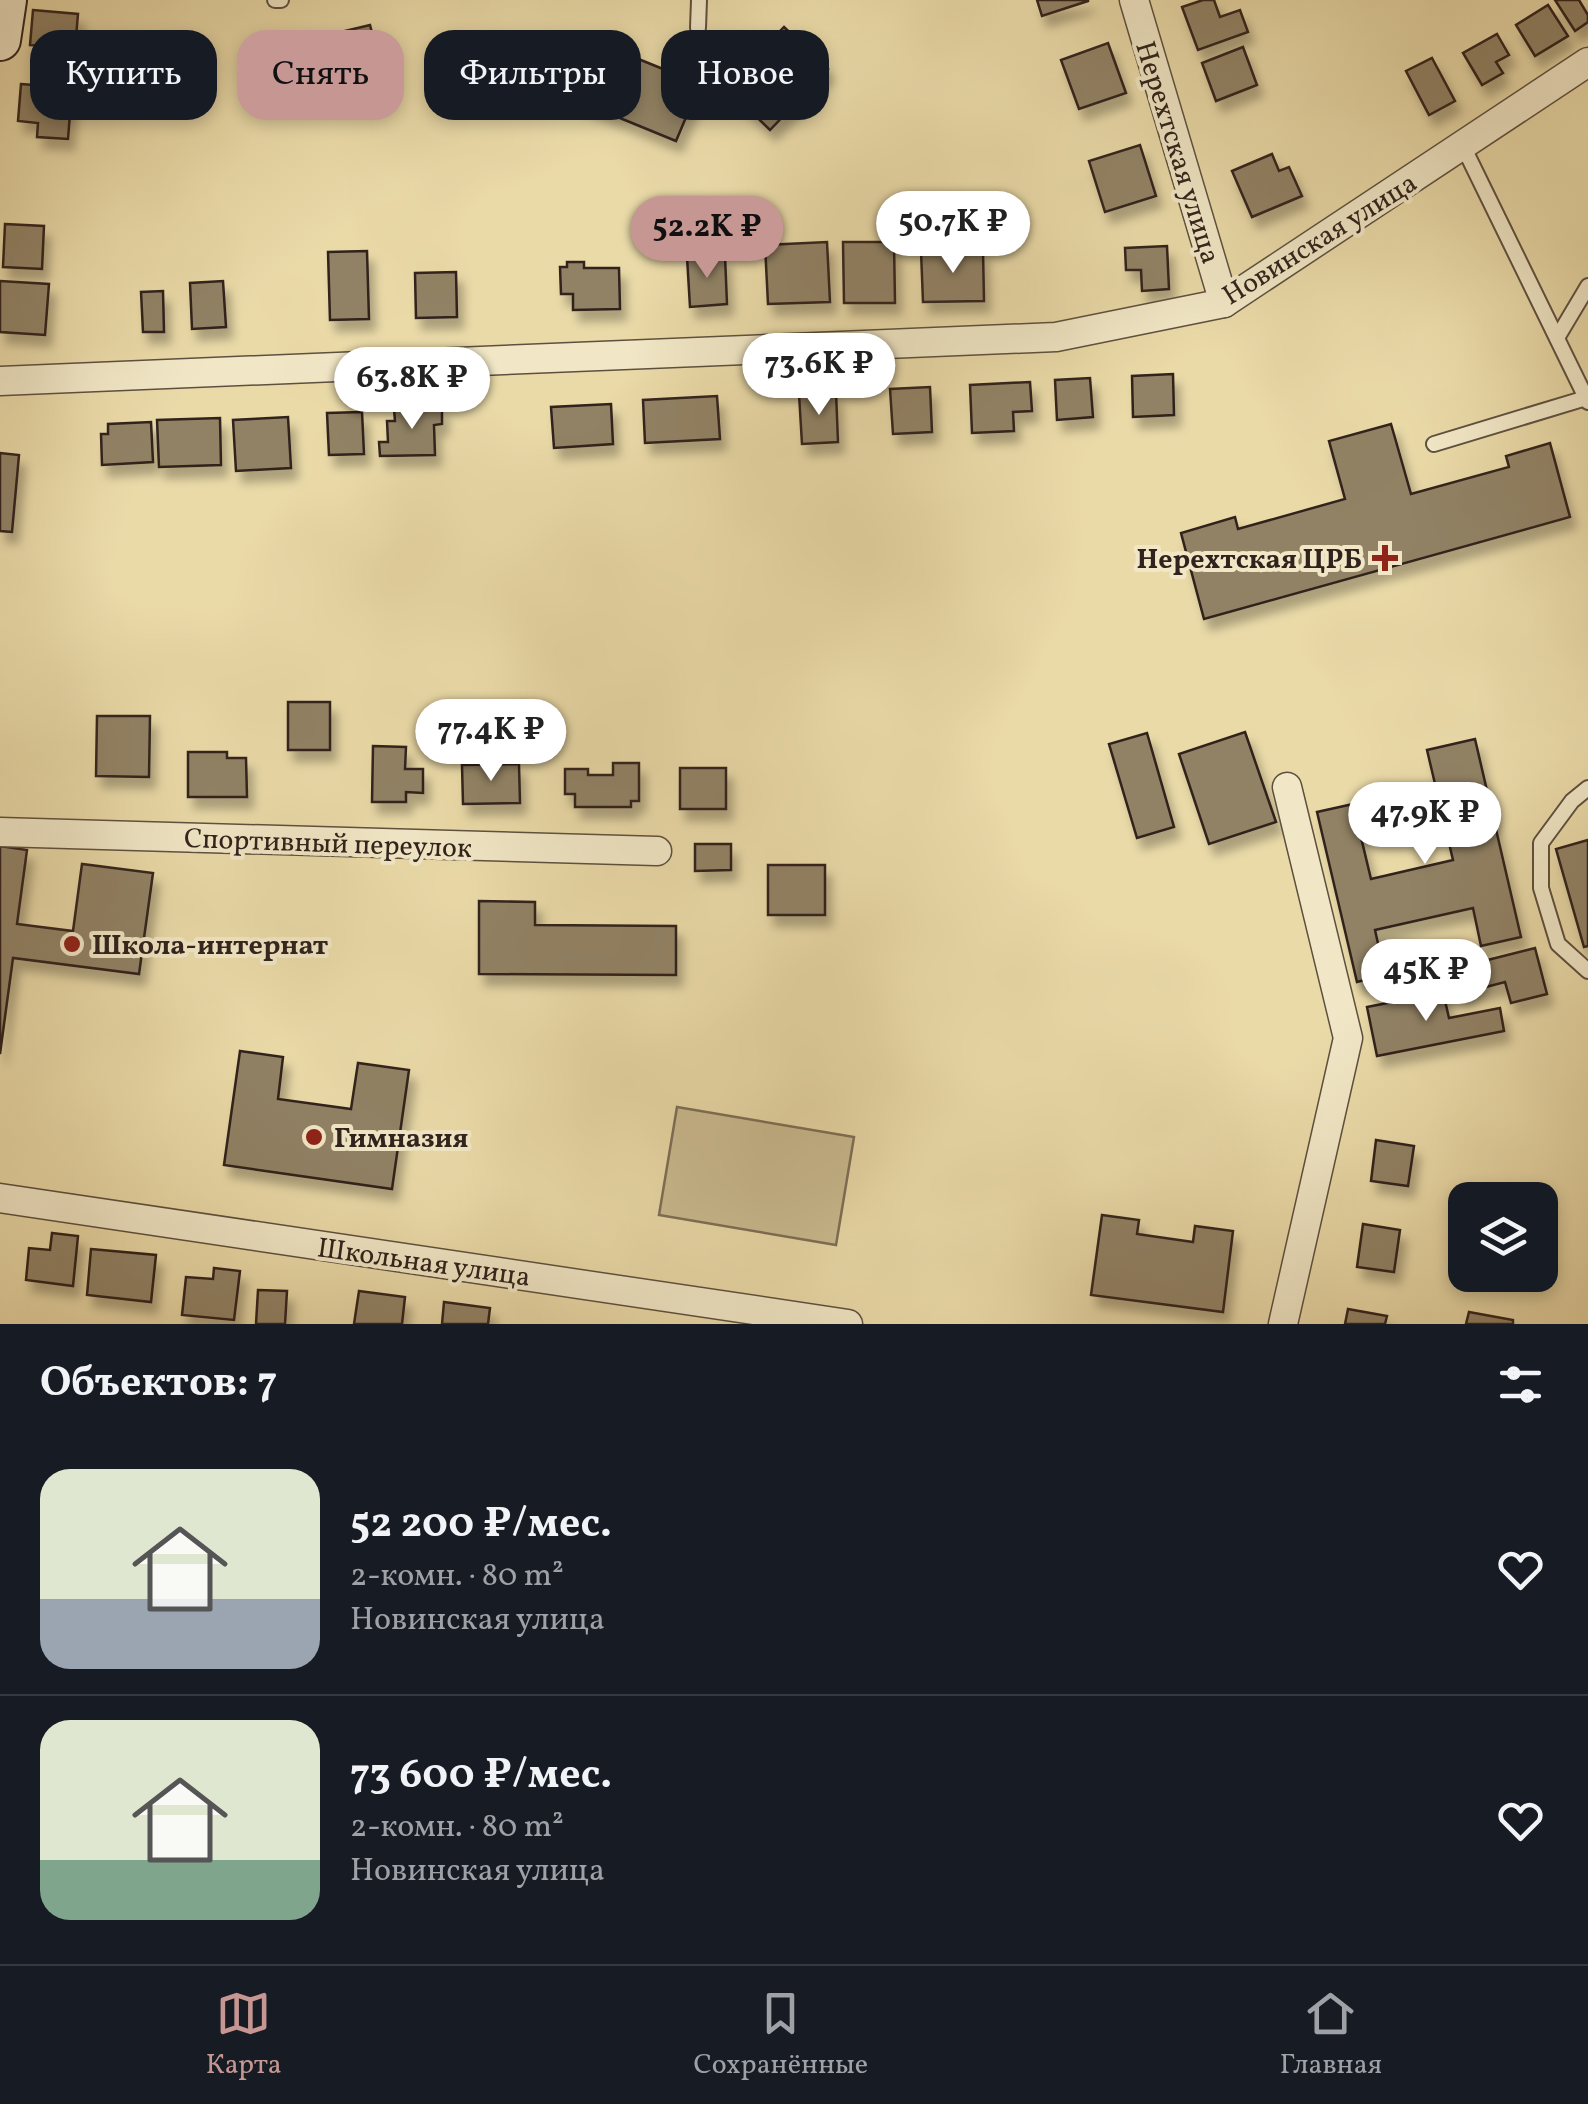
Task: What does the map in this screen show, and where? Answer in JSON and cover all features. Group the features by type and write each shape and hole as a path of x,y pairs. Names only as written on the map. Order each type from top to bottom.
{"main road":[{"path":"0,40 6,0"}],"street":[{"name":"Нерехтская улица","path":"1134,0 1224,304"},
{"name":"Новинская улица","path":"0,382 1056,337 1224,304 1588,62"},
{"path":"1283,1324 1348,1038 1287,788"},
{"name":"Спортивный переулок","path":"0,832 657,851"},
{"name":"Школьная улица","path":"0,1198 848,1324"}],"lane":[{"path":"698,28 699,0"},
{"path":"1434,444 1587,400 1463,146"},
{"path":"1557,338 1588,286"},
{"path":"1588,788 1572,801 1541,843 1541,888 1558,944 1588,972"}],"shaded area":[{"path":"677,1107 854,1137 836,1245 659,1215"}],"building":[{"path":"1037,0 1088,0 1088,1 1042,16"},
{"path":"1214,0 1220,17 1240,10 1248,32 1198,50 1182,7"},
{"path":"1555,0 1579,0 1588,22 1575,31"},
{"path":"1548,5 1568,36 1535,56 1516,25"},
{"path":"33,10 78,14 77,30 31,30"},
{"path":"1497,34 1509,55 1496,62 1503,73 1482,85 1463,53"},
{"path":"1108,43 1126,93 1079,109 1061,60"},
{"path":"1243,47 1257,85 1216,101 1202,63"},
{"path":"1432,58 1455,101 1429,115 1406,71"},
{"path":"641,60 661,68 661,120 685,120 676,141 625,120 641,120"},
{"path":"21,84 30,85 30,120 69,120 68,139 37,137 38,123 18,121"},
{"path":"760,120 780,120 770,130"},
{"path":"1140,145 1156,196 1105,212 1089,161"},
{"path":"1272,154 1279,171 1289,167 1302,196 1252,217 1232,171"},
{"path":"5,224 44,226 42,269 3,267"},
{"path":"827,242 830,302 768,304 765,245"},
{"path":"843,242 894,242 895,303 844,303"},
{"path":"1167,246 1169,289 1142,291 1141,270 1126,270 1125,248"},
{"path":"983,250 984,301 923,302 921,251"},
{"path":"367,251 369,319 330,320 328,252"},
{"path":"725,256 727,304 690,307 687,257"},
{"path":"567,262 584,262 584,268 619,268 620,309 573,310 573,294 561,294 560,267 567,267"},
{"path":"456,272 457,317 416,318 415,273"},
{"path":"0,281 49,284 45,335 0,332"},
{"path":"223,281 226,327 192,329 190,283"},
{"path":"163,291 164,332 143,332 141,292"},
{"path":"1173,374 1174,415 1133,417 1132,376"},
{"path":"1090,378 1093,417 1057,420 1055,380"},
{"path":"1030,382 1032,411 1013,412 1014,431 972,433 970,385"},
{"path":"930,387 932,432 893,434 890,389"},
{"path":"836,392 838,442 802,444 799,394"},
{"path":"717,396 720,439 645,443 643,400"},
{"path":"611,404 613,444 554,448 551,407"},
{"path":"442,407 442,424 434,425 435,455 380,456 379,442 388,442 387,421 395,421 394,409"},
{"path":"362,412 364,454 329,455 327,413"},
{"path":"288,417 291,468 236,471 233,420"},
{"path":"220,418 221,465 159,467 157,420"},
{"path":"151,422 153,462 102,465 101,434 108,434 108,424"},
{"path":"1391,424 1411,494 1509,467 1506,456 1550,443 1570,517 1204,619 1181,533 1235,517 1238,529 1345,499 1329,441"},
{"path":"0,453 19,455 12,532 0,531"},
{"path":"288,702 330,702 330,750 288,750"},
{"path":"97,716 150,716 149,777 96,776"},
{"path":"1245,732 1276,822 1209,844 1179,754"},
{"path":"1147,733 1174,827 1137,838 1109,744"},
{"path":"1475,739 1521,937 1481,946 1473,908 1375,930 1385,975 1357,982 1317,812 1353,804 1371,879 1453,860 1427,750"},
{"path":"373,746 406,747 405,769 423,769 423,793 406,792 406,802 372,802"},
{"path":"188,752 227,752 227,758 246,758 247,797 188,797"},
{"path":"613,763 639,763 639,801 631,801 631,807 575,807 575,794 565,794 565,769 588,769 588,775 613,775"},
{"path":"519,764 520,803 463,804 462,765"},
{"path":"680,768 726,768 726,809 680,809"},
{"path":"1588,840 1588,946 1584,947 1556,849"},
{"path":"695,844 731,844 731,870 695,871"},
{"name":"Школа-интернат","path":"0,846 27,850 17,924 73,931 82,864 153,873 139,974 13,958 0,1054"},
{"path":"768,865 825,865 825,915 768,915"},
{"path":"479,901 535,902 535,925 676,926 676,975 479,974"},
{"path":"1535,948 1547,994 1511,1003 1505,982 1459,994 1452,969"},
{"path":"1443,992 1449,1018 1500,1008 1504,1031 1377,1056 1367,1007"},
{"name":"Гимназия","path":"240,1051 283,1057 278,1099 351,1109 358,1063 409,1070 392,1189 224,1165"},
{"path":"1376,1140 1414,1146 1408,1186 1371,1181"},
{"path":"1102,1215 1139,1220 1137,1234 1193,1242 1195,1226 1233,1231 1223,1312 1091,1295"},
{"path":"1363,1224 1400,1230 1394,1272 1357,1267"},
{"path":"52,1233 78,1236 73,1286 26,1280 29,1248 50,1250"},
{"path":"91,1249 156,1255 151,1302 87,1295"},
{"path":"214,1268 240,1271 234,1320 182,1315 186,1277 213,1279"},
{"path":"258,1290 287,1291 285,1324 256,1324"},
{"path":"359,1291 405,1297 402,1324 354,1324"},
{"path":"444,1302 490,1308 488,1324 442,1324"},
{"path":"1348,1309 1387,1316 1385,1324 1345,1324"},
{"path":"1469,1312 1513,1320 1513,1324 1466,1324"}],"place":[{"name":"Нерехтская ЦРБ","path":"1385,558"},
{"name":"Школа-интернат","path":"72,944"},
{"name":"Гимназия","path":"314,1137"}]}
